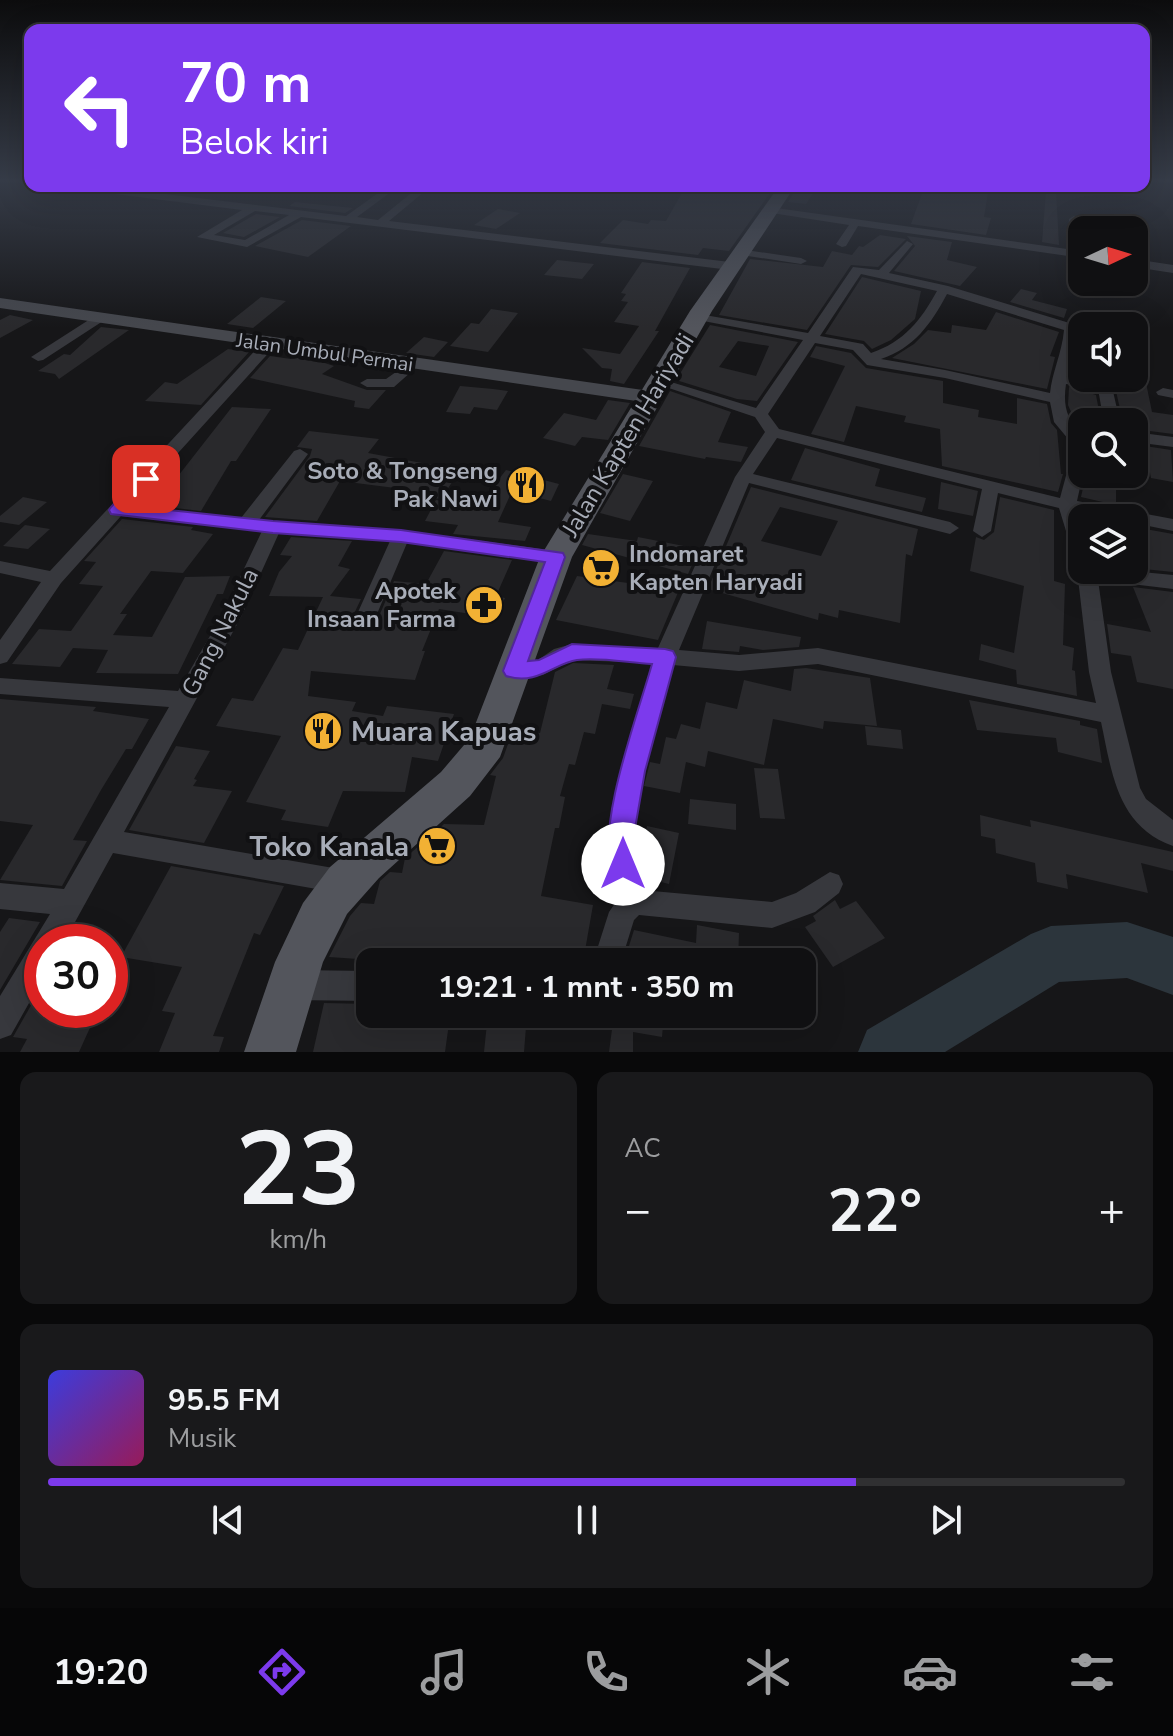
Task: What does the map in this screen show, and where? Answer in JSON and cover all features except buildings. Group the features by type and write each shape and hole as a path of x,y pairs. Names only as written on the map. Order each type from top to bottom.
{"main road":[{"name":"Jalan Kapten Hariyadi","path":"270,1052 301,956 330,900 345,882 473,767 486,746 556,557 698,316 755,230"},
{"name":"Jalan Umbul Permai","path":"0,303 413,364 654,390"}],"street":[{"path":"215,230 203,237 244,245 270,230"},
{"path":"466,230 734,259 801,261"},
{"path":"842,244 851,230"},
{"path":"906,230 1068,253"},
{"path":"883,273 907,244"},
{"path":"1148,265 1173,269"},
{"path":"760,414 857,270 883,273 944,289 1071,328 1056,399 1063,425 1068,429"},
{"path":"867,360 889,353 921,331 944,289"},
{"path":"698,316 862,349 867,360"},
{"path":"38,357 98,318"},
{"path":"0,656 54,578 269,344"},
{"path":"867,360 1056,399"},
{"path":"367,383 389,384 413,364"},
{"path":"1058,378 1068,379"},
{"path":"654,390 760,414 773,432 1067,505 1173,525"},
{"path":"1063,425 1068,426"},
{"path":"634,902 626,887 620,840 633,771 665,657 743,477 773,432"},
{"path":"1148,439 1173,442"},
{"path":"246,524 300,454"},
{"path":"743,477 950,528"},
{"path":"982,531 991,487"},
{"path":"1068,508 1071,488"},
{"path":"118,510 273,527 401,536 556,557"},
{"name":"Gang Nakula","path":"60,924 231,617 273,527"},
{"path":"364,621 401,536"},
{"path":"0,567 54,578"},
{"path":"1148,577 1173,582"},
{"path":"1088,584 1100,672 1128,789 1137,807 1173,835"},
{"path":"513,671 543,667 572,652 739,663 818,656 1110,715"},
{"path":"0,686 185,700"},
{"path":"104,840 345,882"},
{"path":"611,948 623,912 634,902 772,915 805,903 830,884"},
{"path":"0,896 72,903"},
{"path":"0,1024 24,983"},
{"path":"292,985 356,986"}],"waterway":[{"path":"889,1052 1051,954 1127,950 1173,966"}],"place":[{"name":"Soto & Tongseng Pak Nawi","path":"526,485"},
{"name":"Indomaret Kapten Haryadi","path":"601,568"},
{"name":"Apotek Insaan Farma","path":"484,605"},
{"name":"Muara Kapuas","path":"323,731"},
{"name":"Toko Kanala","path":"437,846"}],"route":[{"path":"146,479 118,510 273,527 401,536 556,557 513,671 543,667 572,652 665,657 658,692 633,771 620,840 623,864"}]}
